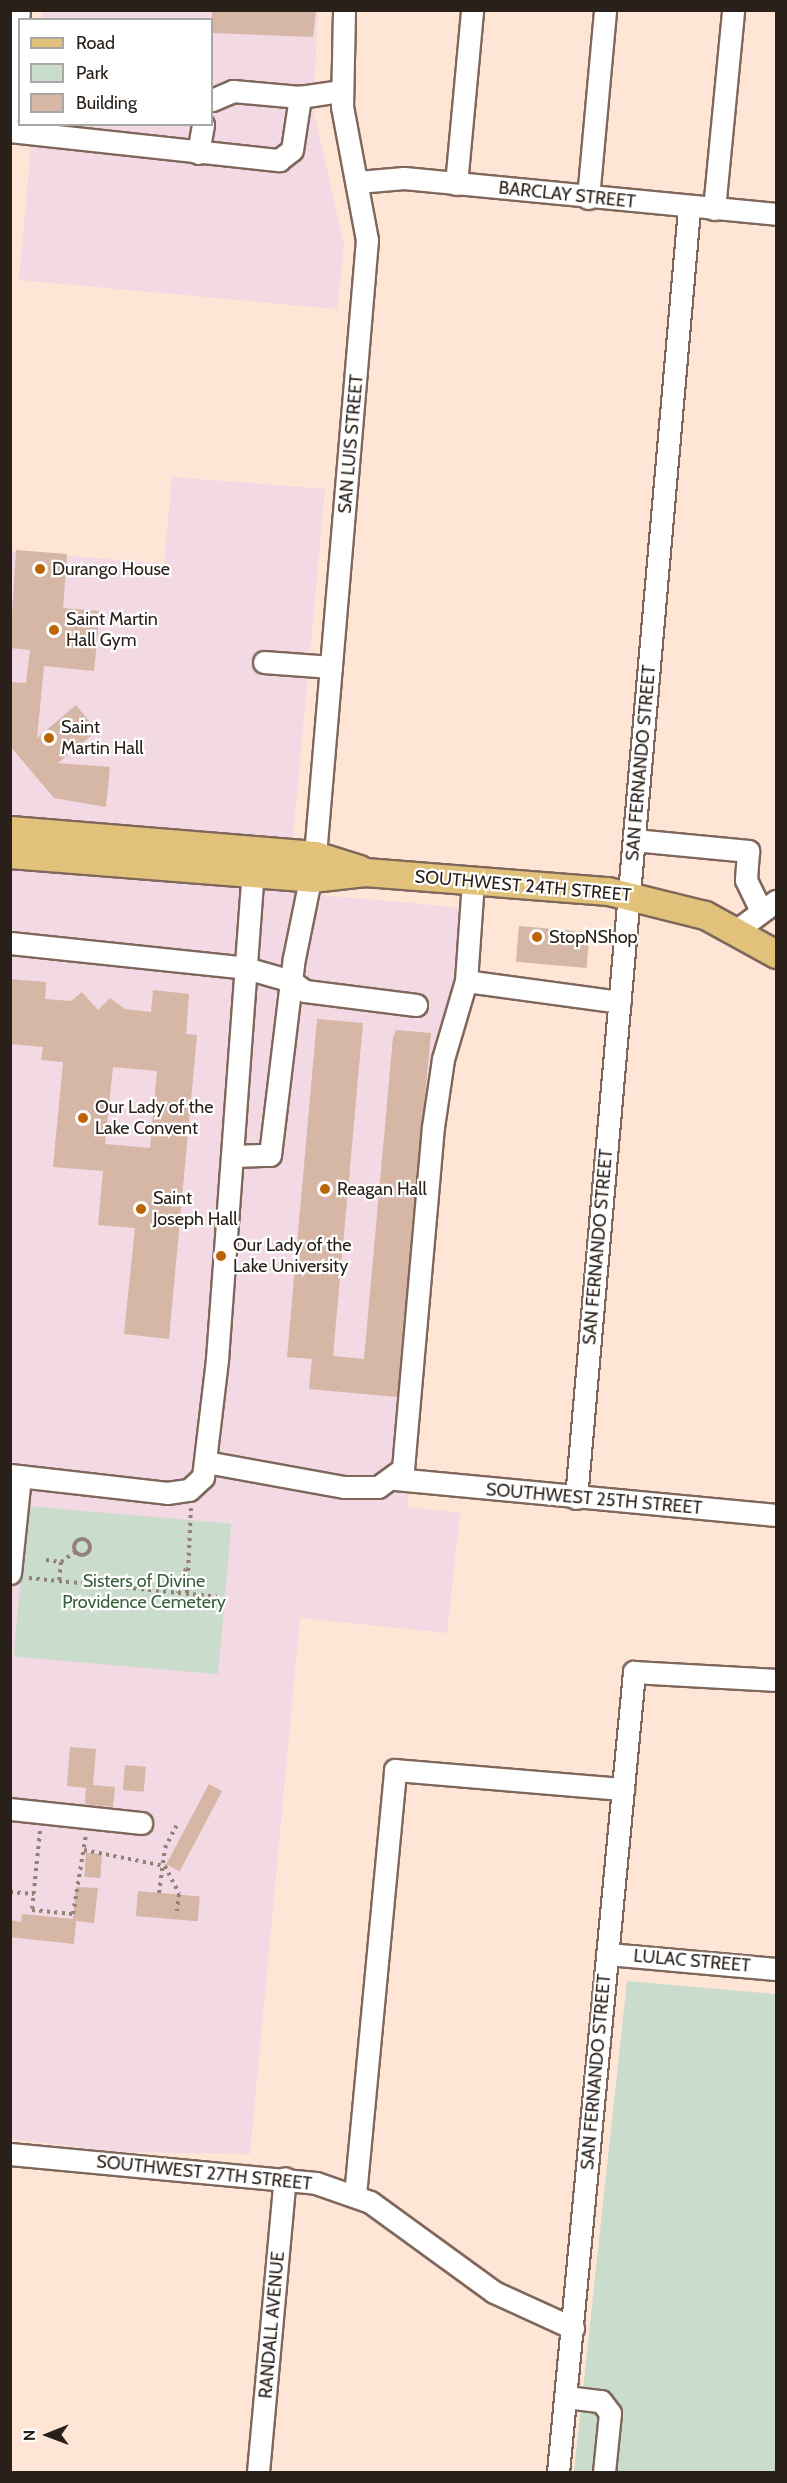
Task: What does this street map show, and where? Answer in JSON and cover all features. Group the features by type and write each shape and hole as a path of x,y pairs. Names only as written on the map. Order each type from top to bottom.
{"main road":[{"name":"SOUTHWEST 24TH STREET","path":"10,830 313,867 629,894 737,930 777,954"},
{"name":"SOUTHWEST 24TH STREET","path":"10,854 253,873 313,867"}],"street":[{"name":"SAN LUIS STREET","path":"232,1156 270,1155 291,981 313,867 367,240 340,91 344,10"},
{"path":"456,184 471,10"},
{"path":"588,198 605,10"},
{"path":"714,209 733,10"},
{"path":"10,113 18,31"},
{"path":"213,100 233,91 300,98 340,91"},
{"path":"10,131 279,160 292,150 300,98"},
{"path":"198,153 203,126"},
{"name":"BARCLAY STREET","path":"358,182 404,178 588,198 777,214"},
{"name":"SAN FERNANDO STREET","path":"576,1498 689,207"},
{"path":"264,662 331,667"},
{"path":"634,840 748,851 746,880 769,906 737,930"},
{"path":"17,1575 15,1476 167,1493 193,1486 206,1462 253,873"},
{"path":"206,1462 344,1487 378,1487 403,1481 433,1127 443,1059 466,981 473,881"},
{"path":"10,943 246,968 291,981 305,991 416,1005"},
{"path":"466,981 620,1002"},
{"name":"SOUTHWEST 25TH STREET","path":"403,1481 777,1515"},
{"name":"SAN FERNANDO STREET","path":"558,2472 633,1672 777,1680"},
{"path":"355,2195 395,1770 622,1789"},
{"path":"10,1809 141,1823"},
{"name":"LULAC STREET","path":"607,1954 777,1969"},
{"name":"SOUTHWEST 27TH STREET","path":"10,2154 285,2178 355,2195 392,2215 494,2292 573,2328"},
{"name":"RANDALL AVENUE","path":"258,2472 285,2178"},
{"path":"566,2397 601,2401 610,2413 604,2472"}],"path":[{"path":"187,1593 186,1568 193,1486"},
{"path":"46,1560 61,1562 75,1552 87,1553 87,1542 78,1540 75,1552"},
{"path":"59,1581 61,1562"},
{"path":"178,1593 186,1568"},
{"path":"17,1575 220,1597"},
{"path":"42,1812 32,1910 73,1914 88,1817"},
{"path":"159,1893 162,1865 176,1826"},
{"path":"84,1850 162,1865 179,1894 177,1911"},
{"path":"10,1892 34,1894"}],"shaded area":[{"path":"43,11 318,11 313,108 344,245 337,309 19,280 33,126 213,126 213,18 42,18"},
{"name":"Our Lady of the Lake University","path":"172,477 325,489 288,892 464,908 407,1507 460,1513 447,1633 300,1618 250,2154 122,2152 11,2139 10,551 164,564"}],"green space":[{"name":"Sisters of Divine Providence Cemetery","path":"27,1506 231,1524 218,1674 14,1656"},
{"path":"627,1981 776,1994 776,2472 574,2472"}],"building":[{"path":"212,10 316,10 313,37 213,33"},
{"path":"16,550 67,554 63,608 100,611 94,671 44,666 37,738 76,705 97,731 58,763 110,767 106,807 54,798 10,746 10,682 26,683 30,650 10,648"},
{"path":"519,926 590,932 587,968 516,962"},
{"path":"10,979 46,982 45,999 71,1001 82,992 98,1010 110,998 125,1009 151,1012 153,990 189,994 186,1034 197,1035 169,1339 124,1334 135,1228 98,1225 103,1171 53,1167 63,1062 41,1060 43,1047 10,1044","holes":["113,1067 157,1071 150,1148 105,1144"]},
{"path":"317,1019 363,1023 333,1356 364,1359 393,1037 396,1030 431,1033 397,1397 309,1389 312,1359 287,1357"},
{"path":"70,1747 96,1749 93,1785 115,1787 113,1807 85,1804 86,1788 67,1786"},
{"path":"125,1765 146,1767 144,1792 123,1790"},
{"path":"209,1784 222,1791 180,1871 166,1864"},
{"path":"86,1853 102,1854 100,1878 84,1877"},
{"path":"76,1887 98,1888 94,1923 76,1921 74,1944 10,1937 10,1920 21,1922 22,1914 73,1919"},
{"path":"138,1891 200,1896 198,1921 136,1916"}],"place":[{"name":"Durango House","path":"40,569"},
{"name":"Saint Martin Hall Gym","path":"54,630"},
{"name":"Saint Martin Hall","path":"49,738"},
{"name":"StopNShop","path":"537,937"},
{"name":"Our Lady of the Lake Convent","path":"83,1118"},
{"name":"Reagan Hall","path":"325,1189"},
{"name":"Saint Joseph Hall","path":"141,1209"},
{"name":"Our Lady of the Lake University","path":"221,1256"}]}
